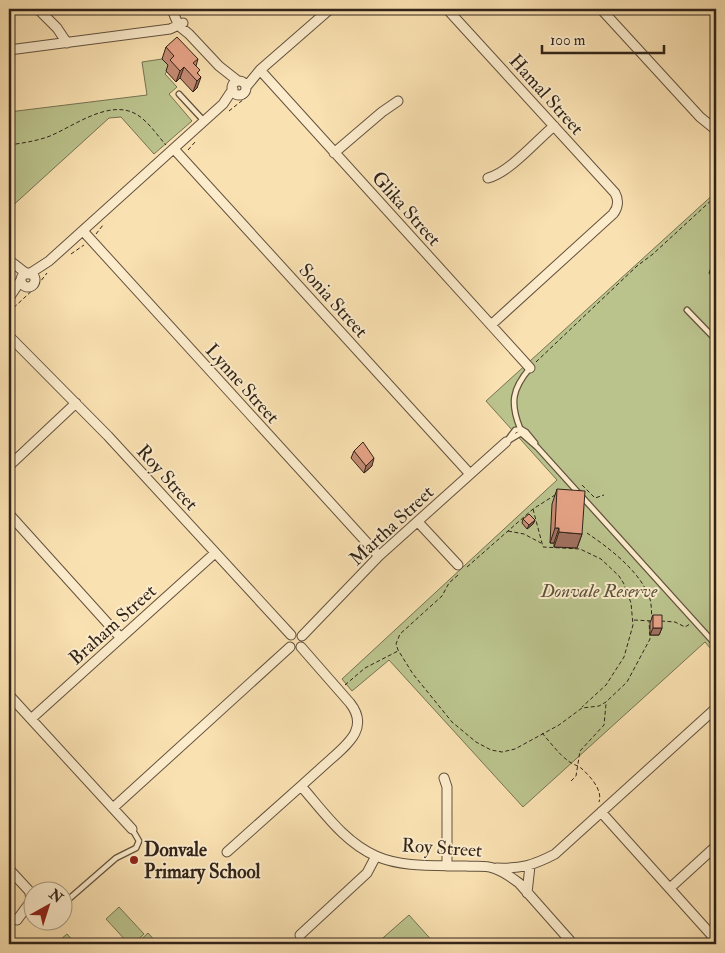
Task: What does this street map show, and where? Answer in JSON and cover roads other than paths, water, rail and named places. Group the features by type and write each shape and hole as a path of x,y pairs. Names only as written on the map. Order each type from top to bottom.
{"street":[{"path":"38,9 50,22 63,43"},
{"path":"172,9 175,18 238,87"},
{"path":"177,9 181,24"},
{"path":"9,298 27,279 83,231 170,147 204,122 238,87 330,9"},
{"name":"Hamal Street","path":"447,9 615,193 618,204 613,214 491,325"},
{"path":"602,9 700,118 716,130"},
{"path":"9,50 170,29 181,24"},
{"name":"Glika Street","path":"260,70 530,368"},
{"path":"334,153 382,112 398,101"},
{"path":"488,178 496,176 505,169 554,126"},
{"name":"Sonia Street","path":"170,147 470,474"},
{"name":"Lynne Street","path":"83,231 379,556"},
{"path":"10,261 27,279"},
{"name":"Roy Street","path":"9,330 18,344"},
{"name":"Roy Street","path":"9,336 108,436 291,635"},
{"path":"9,466 76,403"},
{"name":"Martha Street","path":"302,636 379,556 506,442"},
{"path":"9,514 120,637"},
{"path":"418,522 458,565"},
{"name":"Braham Street","path":"31,719 215,553"},
{"path":"290,647 288,641 291,635 296,634 302,636 304,642 302,647"},
{"path":"290,647 296,649 302,647"},
{"path":"113,808 290,647"},
{"path":"227,852 302,786 351,740 356,732 358,718 356,709 302,647"},
{"path":"9,695 132,829"},
{"path":"527,893 530,866 555,854 599,810 716,708"},
{"path":"444,778 447,787 446,866"},
{"name":"Roy Street","path":"302,786 343,833 356,844 376,856 410,864 519,868 530,866"},
{"path":"599,810 716,940"},
{"path":"670,888 716,846"},
{"path":"300,935 367,873 376,856"},
{"name":"Roy Street","path":"492,867 510,876 574,944"},
{"path":"9,869 22,887"},
{"path":"9,927 22,913"}],"lane":[{"path":"179,94 204,122"},
{"path":"687,310 716,340"},
{"path":"530,368 520,380 514,399 518,431 528,434 537,447 716,645"},
{"name":"Martha Street","path":"506,442 518,431"},
{"path":"72,896 116,858 136,848 139,841 132,829"}],"place":[{"name":"Donvale Primary School","path":"134,860"}],"park label":[{"name":"Donvale Reserve","path":"599,590"}]}
